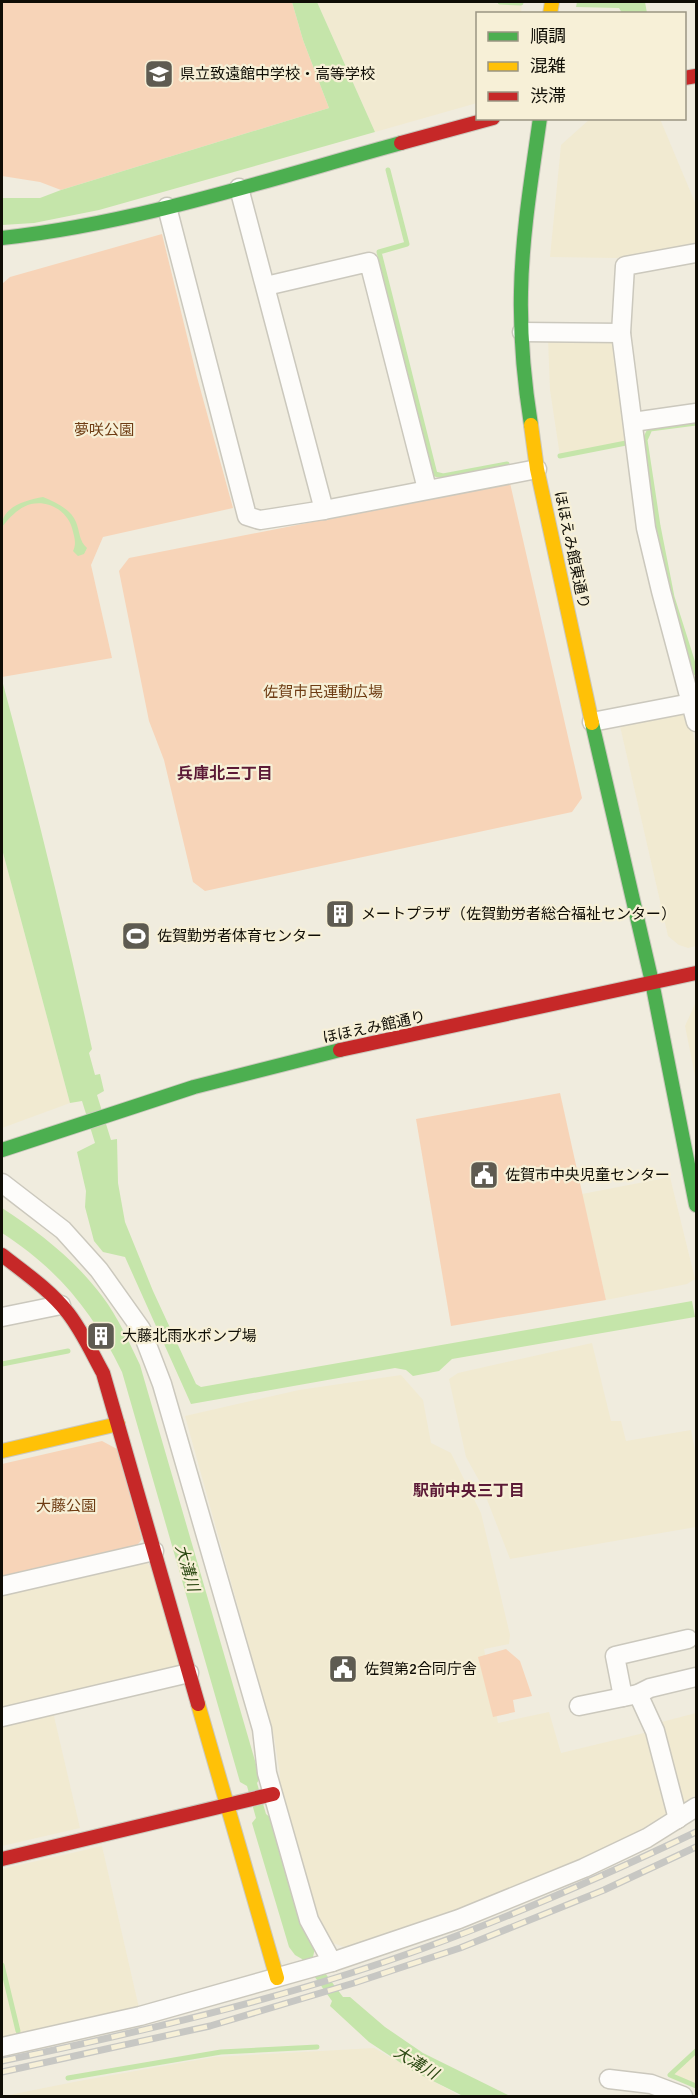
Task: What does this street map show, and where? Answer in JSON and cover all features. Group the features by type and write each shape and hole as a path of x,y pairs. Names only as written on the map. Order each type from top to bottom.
{"street":[{"path":"2,237 55,232 167,207 486,120"},
{"name":"ほほえみ館東通り","path":"540,120 528,208 521,291 523,374 537,469 652,982 696,1205"},
{"path":"239,188 324,510"},
{"path":"167,207 247,516 260,520 324,510 537,469"},
{"path":"696,253 625,266 621,333 646,528 661,591 694,703 696,722"},
{"path":"266,286 369,262 427,489"},
{"path":"522,332 621,333"},
{"path":"633,422 696,413"},
{"path":"592,722 694,703"},
{"name":"ほほえみ館通り","path":"2,1150 106,1114 221,1080 319,1056 696,973"},
{"path":"2,1183 63,1230 99,1270 141,1329 168,1404 262,1729 270,1795 309,1920 332,1962"},
{"path":"2,1255 44,1287 61,1305 75,1322 103,1372 277,1978"},
{"path":"2,1317 61,1305"},
{"path":"2,1451 118,1424"},
{"path":"2,1586 154,1551"},
{"path":"678,1819 656,1731 631,1695 615,1656 688,1639"},
{"path":"2,1717 189,1673"},
{"path":"579,1706 631,1695 696,1677"},
{"path":"2,1858 270,1795"},
{"path":"2,2047 140,2016 332,1962 459,1918 574,1872 647,1838 696,1807"},
{"path":"609,2079 651,2084 683,2097"}],"shaded area":[{"path":"317,2 522,4 521,12 476,12 476,103 375,132"},
{"path":"589,120 660,120 696,205 696,243 617,258 550,257 561,145"},
{"path":"548,339 610,339 618,344 626,443 560,456 550,390"},
{"path":"683,712 690,718 696,749 696,946 688,948 679,945 668,936 620,726"},
{"path":"2,849 70,1103 2,1128"},
{"path":"696,1002 696,1076 695,1076 685,1026"},
{"path":"670,1177 695,1279 687,1284 606,1300 582,1194"},
{"path":"592,1343 611,1421 621,1421 626,1441 691,1430 696,1456 696,1527 510,1559 481,1484 466,1457 449,1379 458,1373"},
{"path":"401,1375 423,1400 431,1443 451,1453 481,1513 510,1635 509,1644 484,1649 498,1723 549,1712 561,1753 644,1733 646,1726 696,1713 696,1795 632,1835 590,1855 449,1915 352,1950 333,1943 315,1909 279,1783 280,1774 274,1737 185,1416 299,1390"},
{"path":"135,1548 152,1569 183,1681 53,1712 80,1828 2,1846 2,1579"},
{"path":"102,1846 139,2008 2,2037 2,1869"},
{"path":"374,2048 460,2096 4,2096 214,2057"},
{"path":"696,2048 696,2086 668,2074"}],"green space":[{"name":"県立致遠館中学校・高等学校","path":"2,2 292,2 303,40 329,108 61,190 40,182 2,176"},
{"name":"夢咲公園","path":"162,234 197,377 233,508 103,537 91,565 112,658 2,677 2,284 10,277"},
{"name":"佐賀市民運動広場","path":"510,483 582,798 572,812 205,891 193,882 164,760 149,721 119,571 129,558"},
{"path":"560,1093 606,1300 451,1326 416,1119"},
{"name":"大藤公園","path":"102,1441 117,1449 142,1539 135,1548 2,1579 2,1464"},
{"path":"506,1649 520,1661 532,1696 513,1700 515,1712 493,1717 478,1657"}],"water":[{"path":"292,2 317,2 375,132 99,210 34,223 2,225 2,198 40,198 329,108 303,40"},
{"path":"577,2 645,2 647,12 621,12 619,8 576,7"},
{"path":"43,497 62,506 74,517 81,539 87,548 84,554 78,556 73,551 75,540 70,522 62,512 51,505 38,503 27,505 15,513 2,527 3,520 10,510 29,500"},
{"path":"2,680 71,956 92,1049 89,1053 95,1075 100,1074 104,1091 97,1095 111,1140 117,1139 118,1183 125,1222 153,1291 196,1384 201,1387 692,1301 695,1317 452,1359 439,1371 413,1376 406,1370 395,1368 191,1404 125,1257 103,1252 94,1241 85,1207 86,1191 77,1152 95,1143 82,1101 70,1103 2,849"},
{"name":"大溝川","path":"2,1208 56,1248 80,1270 113,1312 140,1365 260,1778 257,1783 266,1814 271,1818 315,1948 313,1957 343,1997 350,1997 385,2027 423,2053 510,2096 463,2096 413,2071 369,2042 330,2006 332,2001 302,1959 295,1955 289,1947 252,1823 256,1818 247,1786 240,1782 122,1372 99,1330 72,1294 40,1261 2,1233"}],"waterway":[{"path":"500,2 521,3"},
{"path":"388,170 407,244 379,252 435,474 443,476 507,464"},
{"path":"696,423 650,429 645,440 672,597 696,673"},
{"path":"560,456 626,443"},
{"path":"2,1364 68,1351"},
{"path":"2,1965 18,2031"},
{"path":"68,2078 221,2052 317,2047"},
{"path":"696,2051 670,2075 696,2086"}],"railway":[{"path":"2,2061 176,2022 348,1974 481,1927 611,1872 696,1832"},
{"path":"2,2072 210,2026 354,1983 460,1948 604,1890 696,1847"}],"traffic: fast":[{"path":"531,425 523,359 521,292 525,226 540,120"},
{"path":"2,238 53,231 153,211 401,143"},
{"path":"592,723 652,982 696,1205"},
{"path":"2,1150 194,1087 340,1050"}],"traffic: slow":[{"path":"550,12 552,2"},
{"path":"531,425 537,469 592,723"},
{"path":"2,1451 118,1424"},
{"path":"198,1704 277,1978"}],"traffic: jam":[{"path":"686,78 696,76"},
{"path":"401,143 486,120"},
{"path":"340,1050 696,973"},
{"path":"2,1255 37,1282 68,1313 103,1373 198,1704"},
{"path":"2,1859 273,1794"}],"place":[{"name":"県立致遠館中学校・高等学校","path":"159,74"},
{"name":"メートプラザ（佐賀勤労者総合福祉センター）","path":"340,914"},
{"name":"佐賀勤労者体育センター","path":"136,936"},
{"name":"佐賀市中央児童センター","path":"484,1175"},
{"name":"大藤北雨水ポンプ場","path":"101,1336"},
{"name":"佐賀第2合同庁舎","path":"343,1669"}],"district":[{"name":"兵庫北三丁目","path":"225,774"},
{"name":"駅前中央三丁目","path":"469,1491"}]}
